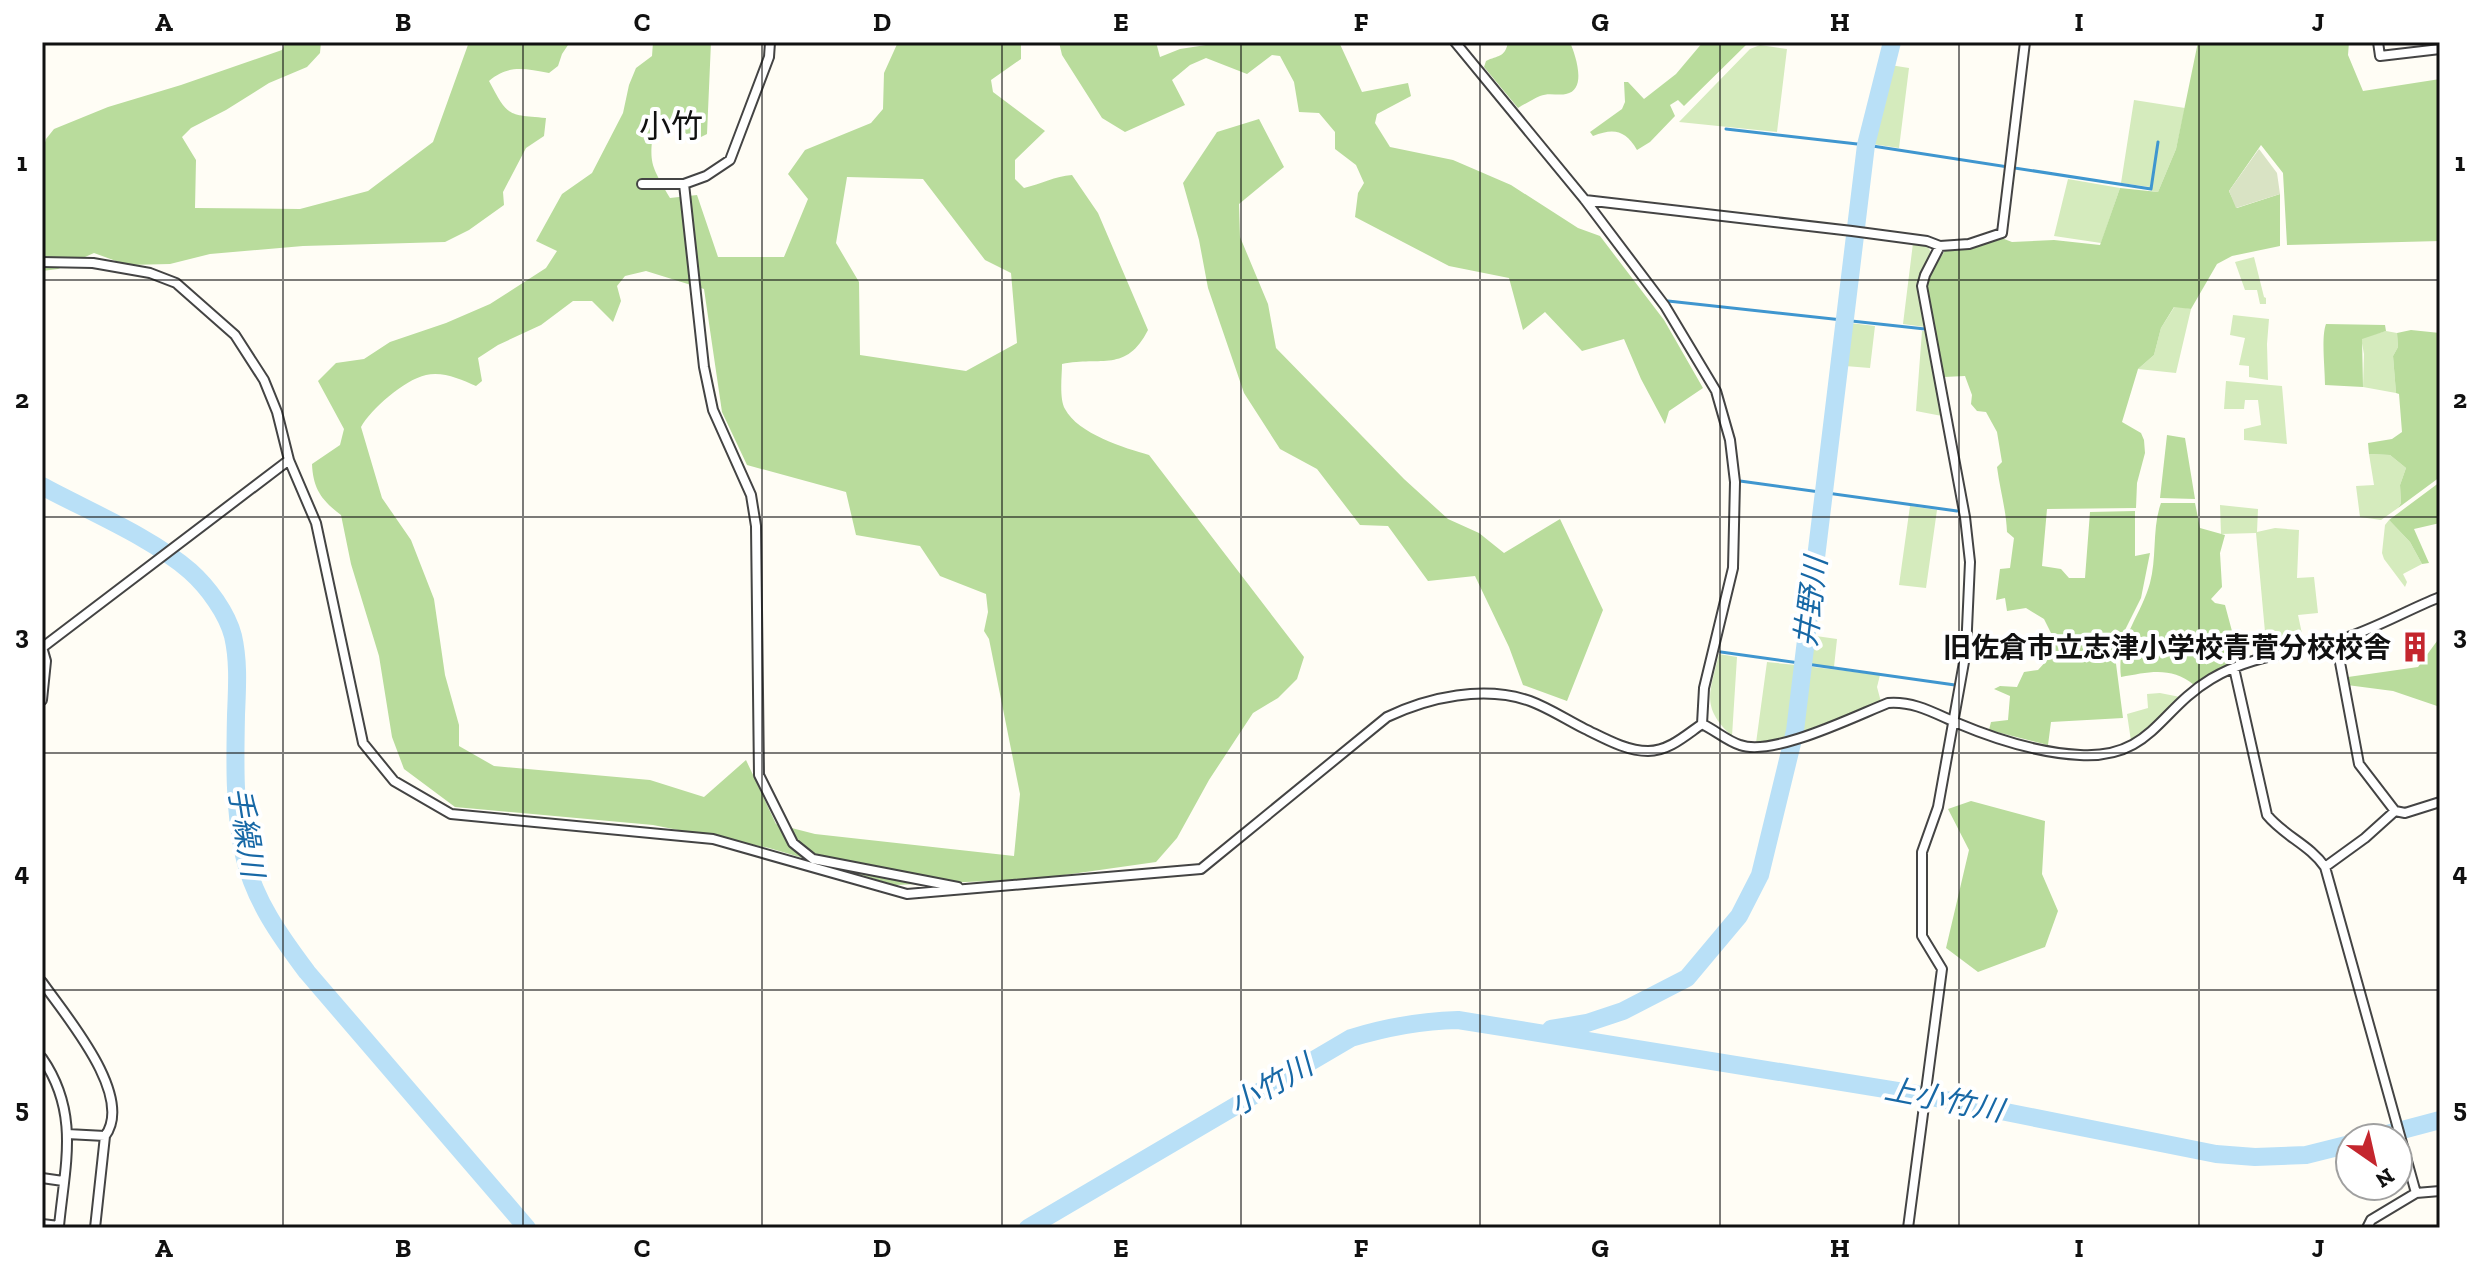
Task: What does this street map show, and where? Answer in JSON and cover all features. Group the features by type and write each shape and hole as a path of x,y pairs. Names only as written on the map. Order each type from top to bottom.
{"street":[{"path":"642,184 684,184 706,176 730,160 769,57 770,42"},
{"path":"1455,42 1585,200 1665,306 1716,391 1727,429 1735,482 1733,568 1704,688 1702,724"},
{"path":"1585,200 1927,241 1940,246 1969,244 2002,233 2025,42"},
{"path":"2378,42 2380,56 2433,47"},
{"path":"684,184 704,367 713,410 751,495 756,526 759,775 793,843 813,859 972,889"},
{"path":"1908,1228 1942,969 1922,936 1922,852 1938,807 1966,651 1970,562 1965,517 1922,286 1940,246"},
{"path":"42,262 93,263 150,273 176,283 235,335 264,380 277,412 289,460 316,523 363,743 394,781 451,814 713,839 907,894 1201,869 1387,717 1415,703 1479,693 1504,694 1531,702 1615,744 1647,751 1668,747 1702,724"},
{"path":"43,694 46,661 42,647 289,460"},
{"path":"1702,724 1739,745 1753,748 1786,743 1888,703 1906,703 2026,746 2080,755 2123,751 2140,742 2197,688 2234,668 2336,641 2440,597"},
{"path":"2336,641 2359,764 2395,811 2405,813 2440,802"},
{"path":"2234,668 2267,815 2276,826 2311,850 2325,867 2416,1193"},
{"path":"2325,867 2395,811"},
{"path":"42,982 107,1079 111,1107 95,1228"},
{"path":"42,1058 62,1094 67,1134 59,1226 42,1224"},
{"path":"67,1134 105,1136"},
{"path":"42,1178 63,1181"},
{"path":"2367,1228 2371,1220 2416,1193 2440,1191"}],"green space":[{"path":"286,42 321,42 320,53 307,67 269,83 191,128 182,137 196,160 195,208 300,209 368,191 433,142 469,42 570,42 558,66 549,73 510,70 489,81 510,112 546,118 544,136 526,148 503,192 504,205 469,230 445,242 303,246 210,254 170,264 127,265 94,253 58,269 42,271 42,153 46,139 54,129 108,107 282,50"},
{"path":"653,42 711,42 707,134 695,140 666,119 654,127 653,165 670,198 697,195 718,257 784,257 808,199 788,174 805,150 871,123 883,109 884,73 898,42 1021,42 1021,59 991,80 993,92 1045,131 1015,160 1015,179 1024,188 1072,175 1098,213 1148,330 1140,343 1122,358 1062,364 1061,393 1065,409 1071,418 1091,433 1149,455 1304,657 1297,679 1278,698 1253,713 1209,780 1177,838 1156,862 1036,879 895,885 769,848 653,825 455,807 404,769 392,737 379,656 351,564 341,515 323,499 314,480 312,464 340,445 344,429 318,381 336,363 364,359 390,342 490,304 546,268 557,251 536,241 562,194 592,173 623,113 636,68 652,56","holes":["847,177 923,179 985,260 1011,273 1017,343 966,371 860,355 859,282 836,243","646,271 704,289 722,412 747,465 846,492 856,535 920,546 940,576 986,594 988,612 984,631 989,639 1020,794 1014,856 815,834 776,824 746,760 704,797 650,780 494,766 459,746 459,725 445,675 434,599 411,540 382,498 361,427 389,396 417,378 445,375 476,386 482,381 478,358 541,325 573,301 592,301 613,322 621,301 617,286 625,276"]},
{"path":"1059,42 1156,42 1160,57 1212,42 1339,42 1362,92 1408,83 1411,96 1377,114 1375,123 1390,147 1453,160 1511,185 1578,228 1600,236 1664,320 1703,388 1669,411 1665,424 1624,339 1582,351 1545,312 1523,330 1509,278 1449,266 1355,217 1358,193 1364,183 1356,165 1335,149 1335,132 1319,113 1299,112 1294,82 1280,56 1272,55 1247,74 1206,58 1190,65 1172,80 1185,105 1125,132 1102,118 1062,55"},
{"path":"1508,42 1570,42 1578,71 1577,86 1566,94 1543,95 1518,108 1484,67 1486,61 1503,53"},
{"path":"1703,42 1749,42 1684,106 1678,100 1670,105 1675,116 1650,142 1637,150 1628,138 1618,132 1593,136 1590,132 1622,109 1625,102 1624,82 1628,82 1644,99 1676,74"},
{"path":"2198,42 2349,42 2348,55 2363,91 2440,79 2440,241 2287,245 2283,173 2261,145 2229,191 2237,208 2280,194 2280,246 2232,256 2217,264 2191,309 2174,307 2161,328 2154,355 2138,369 2122,422 2141,433 2144,440 2145,453 2137,483 2136,508 2047,509 2042,566 2061,569 2069,578 2085,578 2090,512 2135,511 2135,556 2150,553 2141,598 2115,656 2123,718 2051,722 2048,745 1989,730 1991,722 2008,720 2010,696 1994,689 2000,686 2017,687 2024,672 2038,670 2049,658 2055,641 2044,619 2026,608 2007,611 2005,598 1996,600 2000,569 2010,568 2014,538 2007,532 1997,467 2002,462 1997,432 1986,412 1977,411 1971,404 1972,395 1965,376 1944,377 1927,287 1929,276 1946,249 1999,237 2012,242 2054,240 2100,245 2120,188 2158,192 2176,149"},
{"path":"1760,45 1787,49 1777,132 1679,122 1750,49"},
{"path":"1890,65 1909,68 1899,148 1872,144"},
{"path":"2134,100 2185,108 2176,149 2158,192 2151,191 2159,141 2150,187 2121,183"},
{"path":"1259,119 1284,167 1239,204 1240,237 1268,304 1276,348 1404,479 1448,519 1479,533 1504,553 1560,519 1603,610 1567,701 1523,685 1509,647 1475,576 1428,581 1388,526 1360,525 1317,469 1280,449 1244,393 1208,288 1183,183 1217,132"},
{"path":"2259,149 2277,173 2280,194 2236,208 2229,191"},
{"path":"2068,179 2120,188 2101,243 2054,236"},
{"path":"1913,243 1927,244 1931,253 1920,290 1925,327 1903,324"},
{"path":"2254,257 2266,304 2260,304 2257,290 2245,290 2235,262"},
{"path":"2175,306 2191,309 2176,373 2138,369 2154,355 2161,328"},
{"path":"2233,315 2269,319 2268,380 2249,377 2249,366 2239,365 2245,338 2230,335"},
{"path":"1850,323 1875,326 1870,368 1845,366"},
{"path":"2326,324 2385,325 2386,331 2362,339 2363,387 2325,385 2323,345"},
{"path":"2411,330 2440,333 2440,477 2398,508 2401,503 2400,485 2406,468 2390,455 2369,454 2368,443 2392,439 2402,432 2393,356 2398,347 2397,333"},
{"path":"1922,331 1927,331 1942,416 1916,411"},
{"path":"2386,331 2397,333 2398,347 2393,356 2396,393 2363,387 2361,338"},
{"path":"2226,381 2282,386 2287,444 2244,440 2244,429 2261,425 2258,400 2245,400 2244,409 2224,409"},
{"path":"2167,435 2185,438 2195,499 2160,498"},
{"path":"2369,454 2390,455 2406,468 2400,485 2401,503 2381,520 2360,517 2356,486 2374,485"},
{"path":"2440,482 2440,523 2414,529 2429,563 2422,564 2410,542 2389,520"},
{"path":"2161,503 2195,503 2200,528 2225,535 2220,553 2222,587 2211,599 2225,605 2240,661 2194,685 2168,673 2150,672 2121,677 2122,652 2150,583"},
{"path":"2220,505 2258,509 2257,532 2275,528 2299,530 2297,578 2314,577 2318,613 2298,615 2304,643 2267,654 2256,533 2221,534"},
{"path":"1910,506 1937,510 1926,588 1899,585"},
{"path":"2389,520 2410,542 2422,564 2403,574 2407,582 2405,587 2382,553 2385,525"},
{"path":"1809,635 1837,639 1834,667 1806,664"},
{"path":"2440,637 2440,707 2393,691 2347,685 2348,677 2418,667"},
{"path":"1719,654 1737,657 1732,736 1711,707 1711,689"},
{"path":"1767,662 1796,665 1788,736 1765,744 1756,743"},
{"path":"1805,666 1880,675 1877,687 1881,702 1799,733"},
{"path":"2147,694 2180,697 2137,739 2131,741 2127,714 2148,708"},
{"path":"1971,801 2045,821 2042,874 2058,911 2045,947 1978,972 1946,948 1969,850 1948,809"}],"waterway":[{"name":"井野川","path":"1551,1029 1587,1023 1623,1011 1687,978 1739,916 1760,875 1795,731 1866,145 1892,42"},
{"path":"1726,129 1866,145 2151,189 2158,142"},
{"path":"1668,301 1925,329"},
{"path":"1740,481 1957,511"},
{"name":"手繰川","path":"42,486 157,547 190,571 216,601 230,627 235,646 238,821 248,871 261,902 307,972 527,1228"},
{"path":"1721,652 1955,685"},
{"name":"上小竹川","path":"1028,1228 1351,1038 1404,1025 1458,1020 1916,1094 2216,1154 2255,1157 2306,1155 2334,1148"},
{"name":"上小竹川","path":"2414,1127 2440,1120"}],"place":[{"name":"旧佐倉市立志津小学校青菅分校校舎","path":"2415,647"}],"district":[{"name":"小竹","path":"671,126"}],"water label":[{"name":"小竹川","path":"1271,1085"}]}
